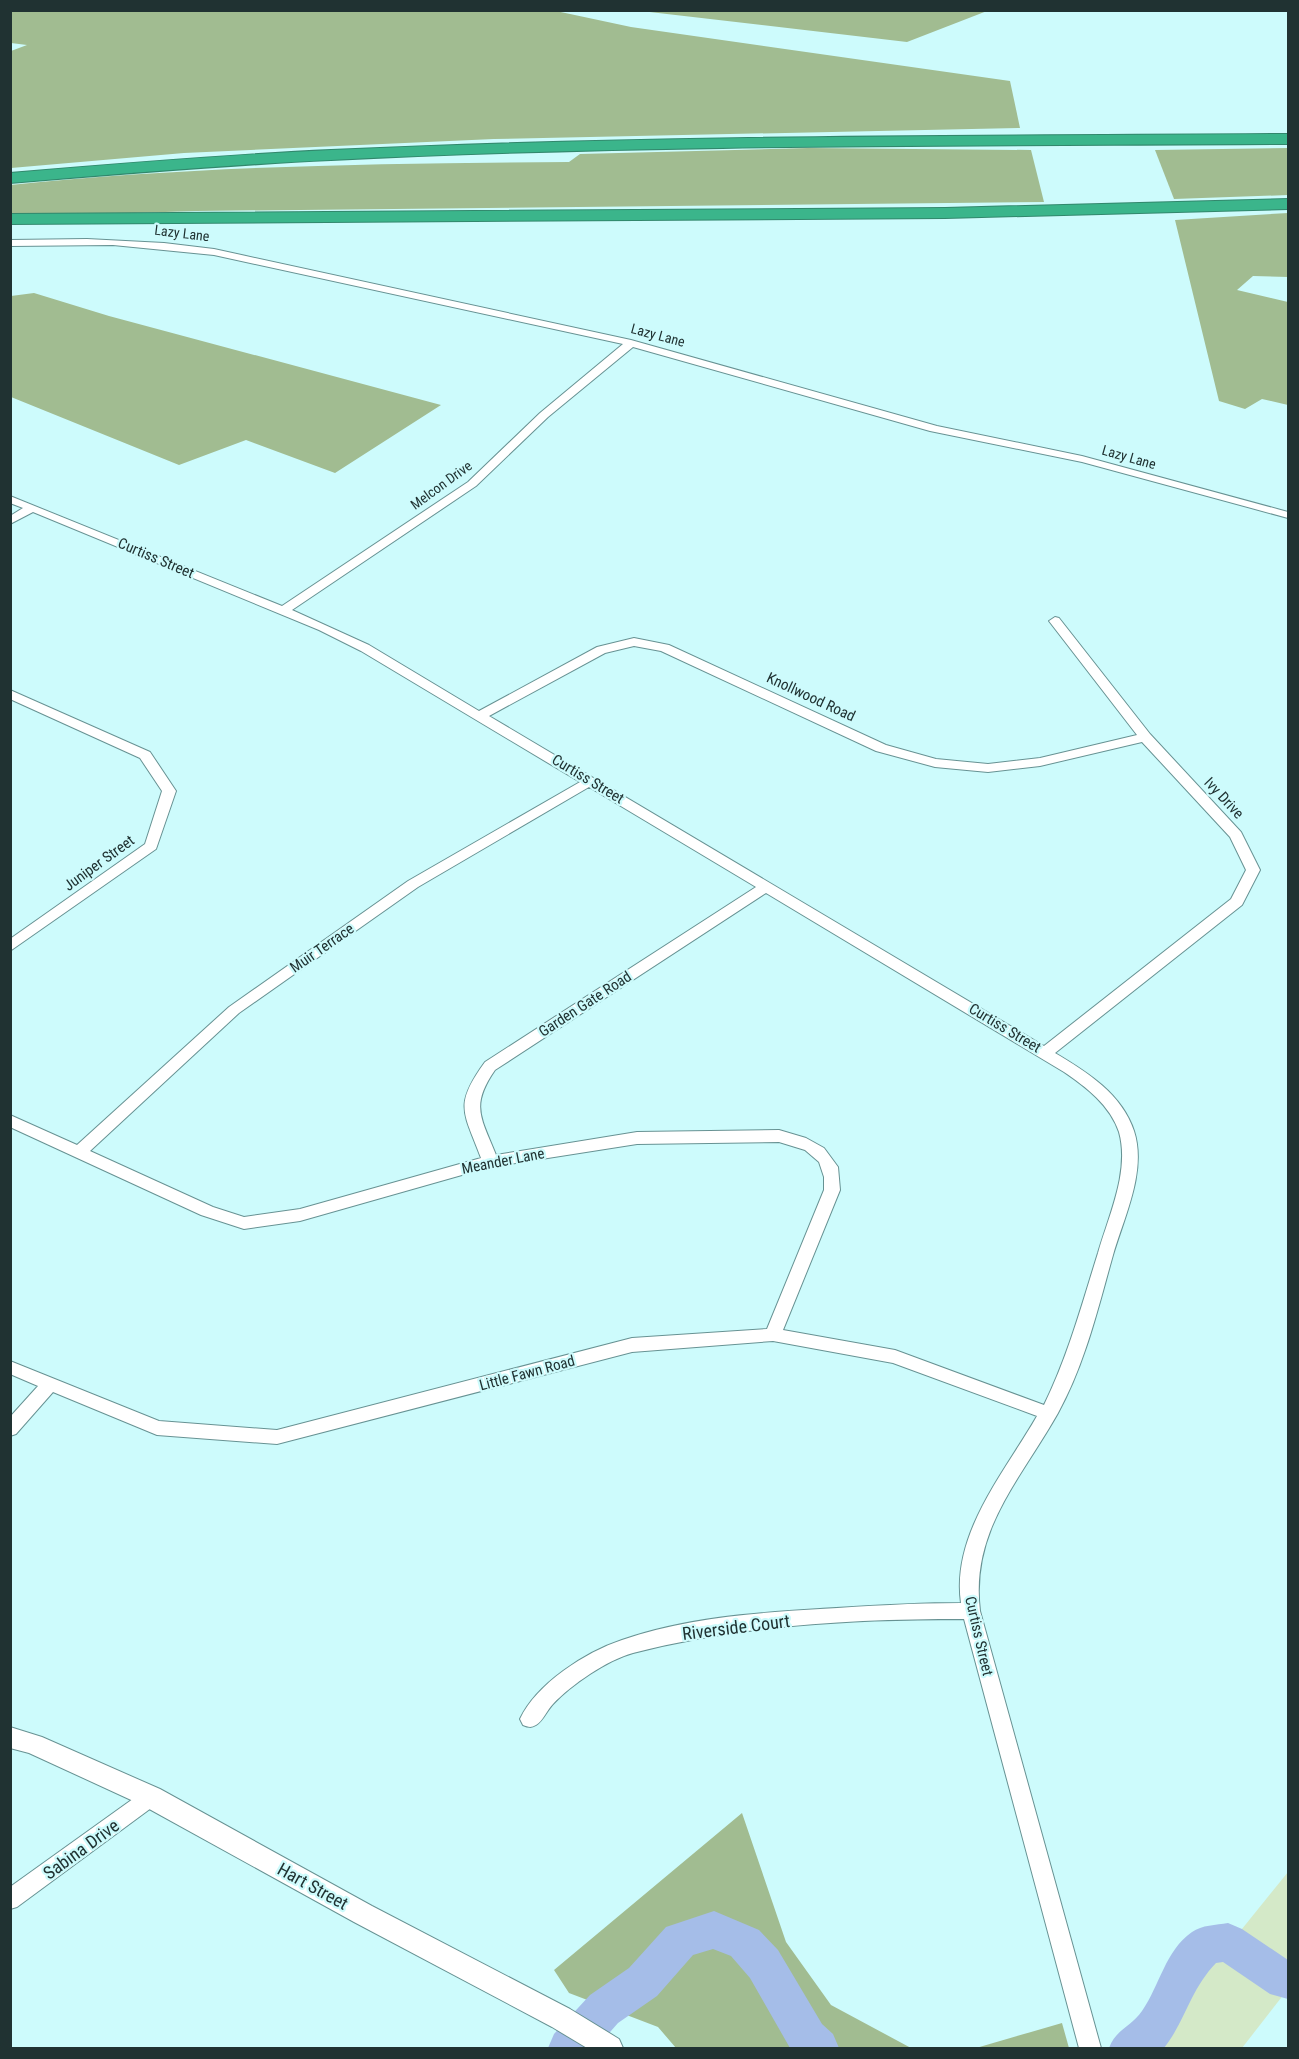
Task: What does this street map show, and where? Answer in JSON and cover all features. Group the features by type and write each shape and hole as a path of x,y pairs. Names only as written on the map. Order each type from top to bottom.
{"highway":[{"path":"10,178 287,157 491,148 1288,138"},
{"path":"10,219 945,213 1288,204"}],"street":[{"name":"Lazy Lane","path":"10,243 124,242 171,245 214,252 631,343 934,429 1082,459 1244,505 1288,515"},
{"name":"Melcon Drive","path":"283,610 472,484 544,415 631,343"},
{"name":"Curtiss Street","path":"10,499 345,637 481,715 1045,1053 1073,1071 1106,1098 1113,1107 1126,1129 1130,1146 1129,1164 1078,1345 1063,1385 978,1538 968,1583 971,1611 1090,2049"},
{"path":"10,521 32,508"},
{"name":"Ivy Drive","path":"1045,1053 1237,902 1253,870 1236,835 1145,737 1055,621"},
{"name":"Knollwood Road","path":"481,715 601,650 634,642 665,648 881,748 935,763 988,768 1040,762 1145,737"},
{"name":"Juniper Street","path":"10,694 145,755 169,792 151,846 10,946"},
{"name":"Muir Terrace","path":"80,1151 234,1010 413,884 591,781"},
{"name":"Garden Gate Road","path":"490,1161 471,1110 475,1087 490,1066 767,886"},
{"name":"Meander Lane","path":"10,1120 207,1211 243,1223 300,1215 490,1161 637,1138 779,1136 802,1141 826,1157 833,1175 832,1190 773,1335"},
{"name":"Little Fawn Road","path":"10,1367 157,1428 277,1437 632,1345 773,1335 895,1357 1048,1413"},
{"path":"10,1429 51,1383"},
{"name":"Riverside Court","path":"530,1719 544,1700 568,1677 625,1647 703,1628 913,1611 971,1611"},
{"name":"Hart Street","path":"10,1737 34,1744 151,1797 363,1914 561,2018 608,2047"},
{"name":"Sabina Drive","path":"10,1900 151,1797"}],"green space":[{"path":"11,10 556,11 631,27 1010,81 1020,128 494,139 184,153 11,168 11,51 27,45 11,43"},
{"path":"987,10 907,42 641,11"},
{"path":"808,148 1031,150 1044,202 196,211 11,217 10,185 220,170 429,163 569,162 580,154"},
{"path":"1288,148 1288,195 1174,199 1155,150"},
{"path":"1288,213 1288,277 1253,276 1237,290 1288,302 1288,405 1262,399 1245,409 1219,401 1175,220"},
{"path":"34,293 109,316 441,405 335,473 246,440 179,465 11,397 11,296"},
{"path":"742,1813 786,1942 831,2005 911,2048 676,2048 658,2027 569,1993 554,1970"},
{"path":"1288,1872 1288,1989 1242,2048 1146,2048"},
{"path":"1062,2023 1069,2048 976,2048"}],"waterway":[{"path":"569,2048 604,2009 643,1982 680,1940 714,1930 745,1943 764,1964 807,2038 818,2048"},
{"path":"1130,2048 1141,2042 1156,2025 1184,1969 1206,1945 1228,1942 1284,1980 1288,1980"}]}
